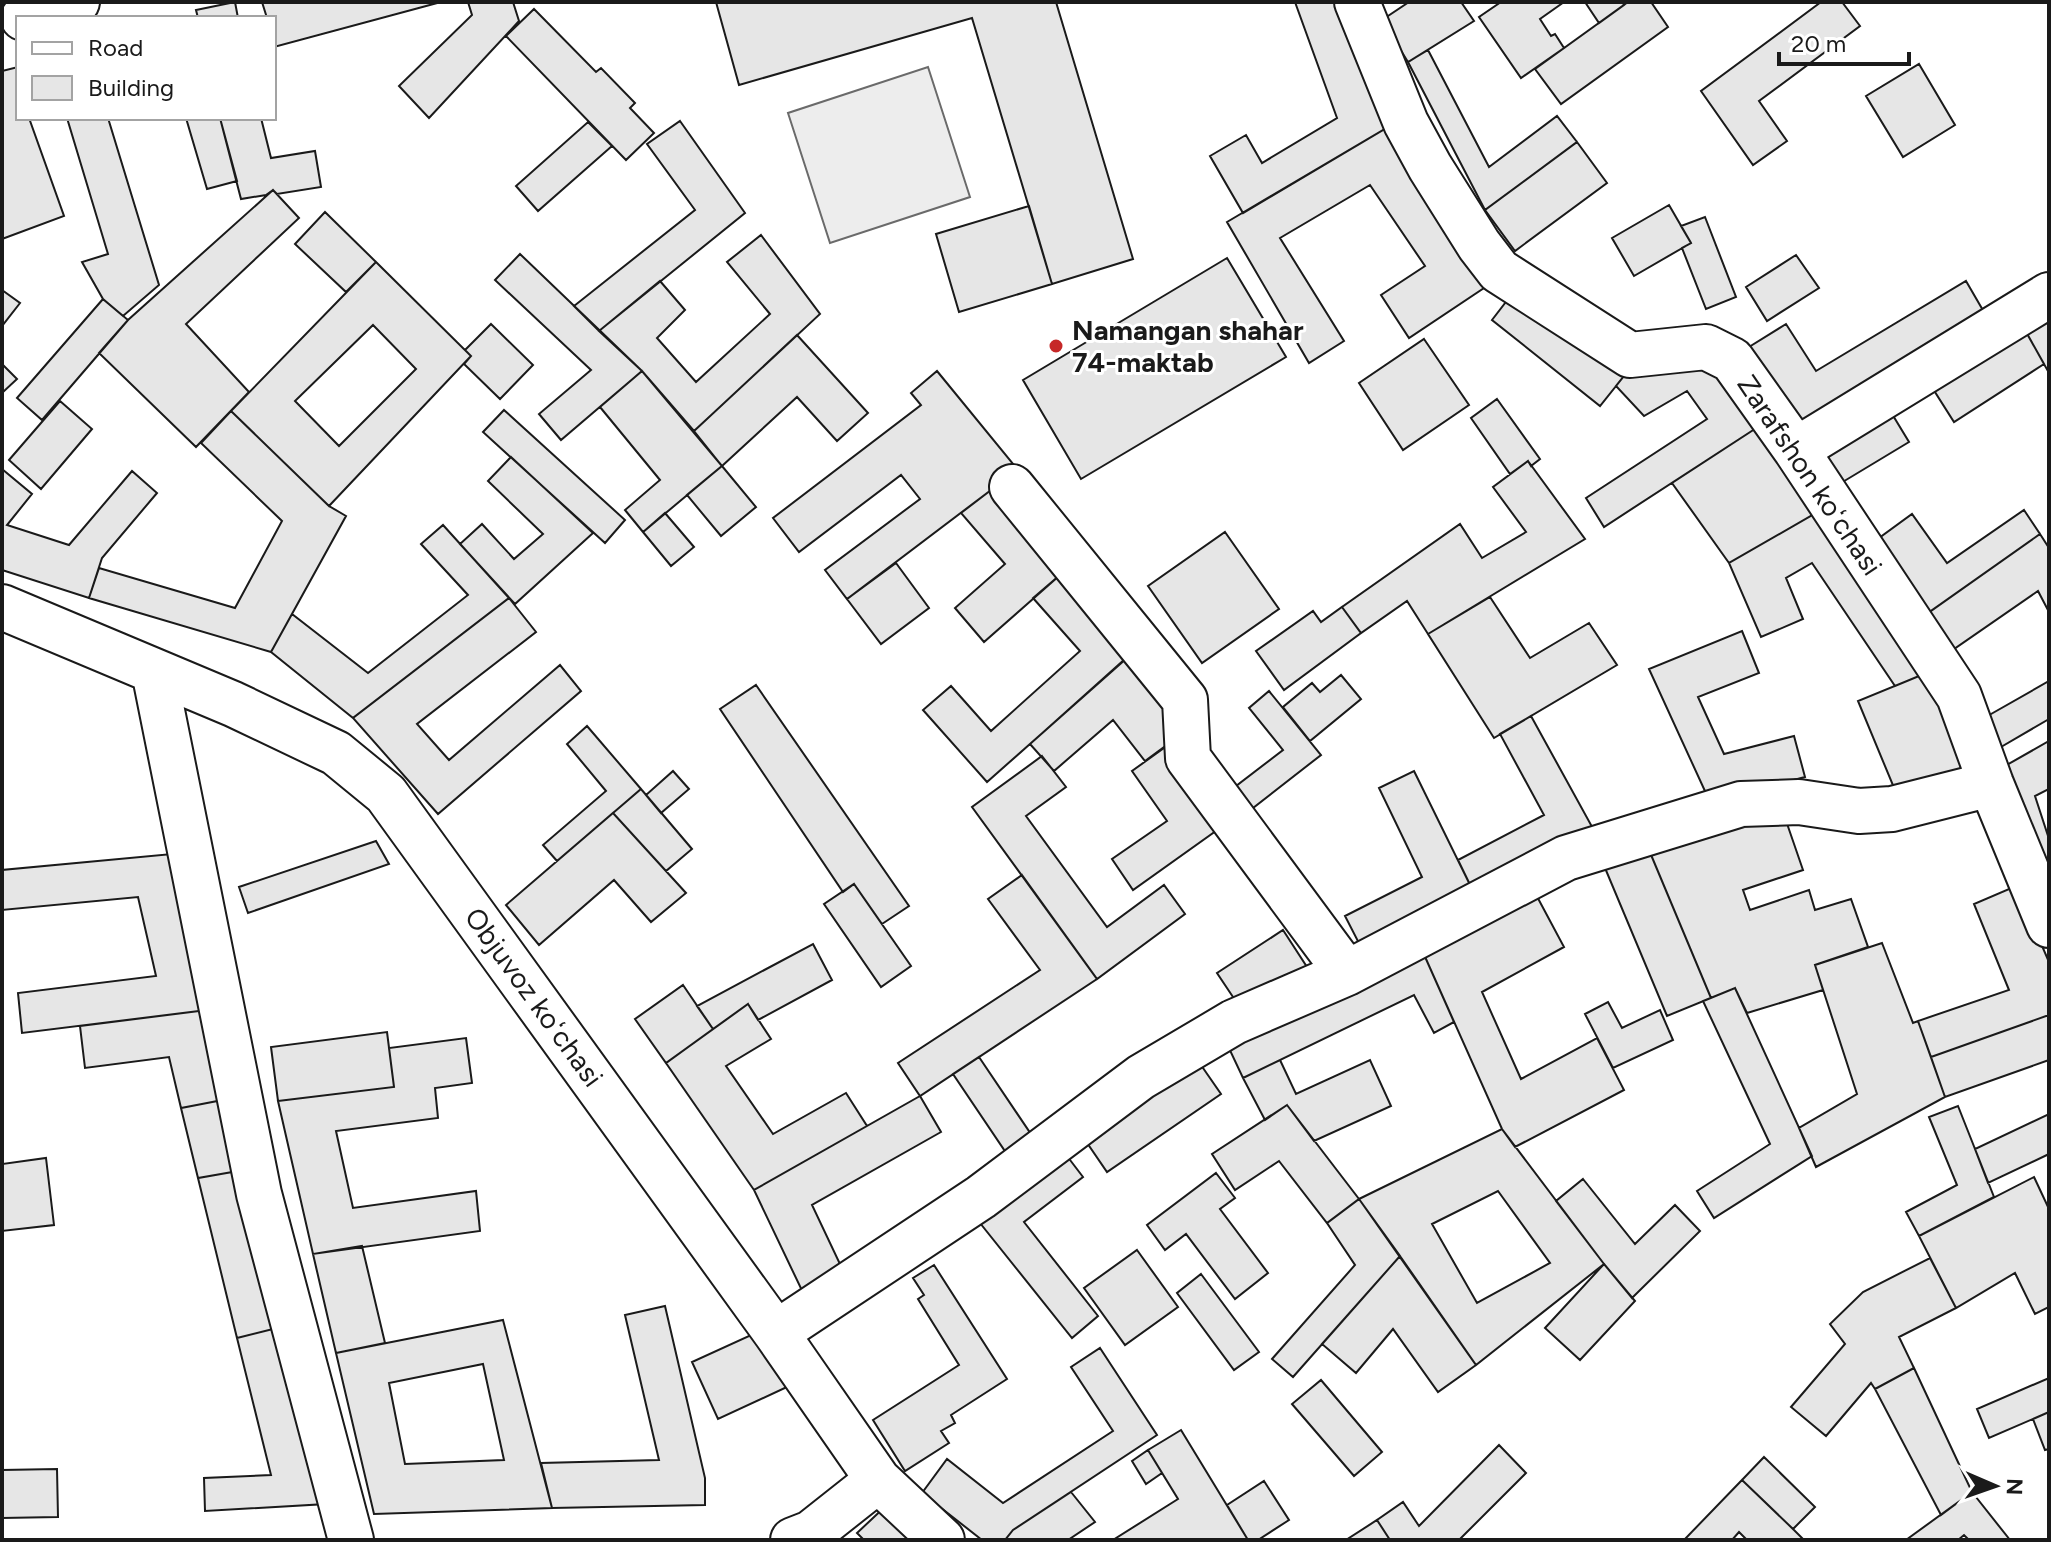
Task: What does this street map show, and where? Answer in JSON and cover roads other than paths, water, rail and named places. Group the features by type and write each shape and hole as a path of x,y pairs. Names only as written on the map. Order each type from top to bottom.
{"street":[{"path":"31,16 77,2"},
{"name":"Zarafshon koʻchasi","path":"1357,2 1406,123 1479,245 1499,271 1630,355 1706,347 1732,360 1796,450 1959,696 1991,784 2049,925"},
{"path":"1796,450 2049,295"},
{"path":"1012,487 1185,700 1188,758 1347,973"},
{"name":"Objuvoz koʻchasi","path":"2,607 233,704 336,753 386,794 776,1333 878,1480 942,1540"},
{"path":"154,671 259,1194 351,1540"},
{"path":"776,1333 981,1197 1141,1077 1234,1022 1347,973 1566,858 1741,804 1799,802 1859,811 1892,809 1991,784"},
{"path":"793,1540 811,1533 878,1480"}],"place":[{"name":"Namangan shahar 74-maktab","path":"1056,346"}]}
